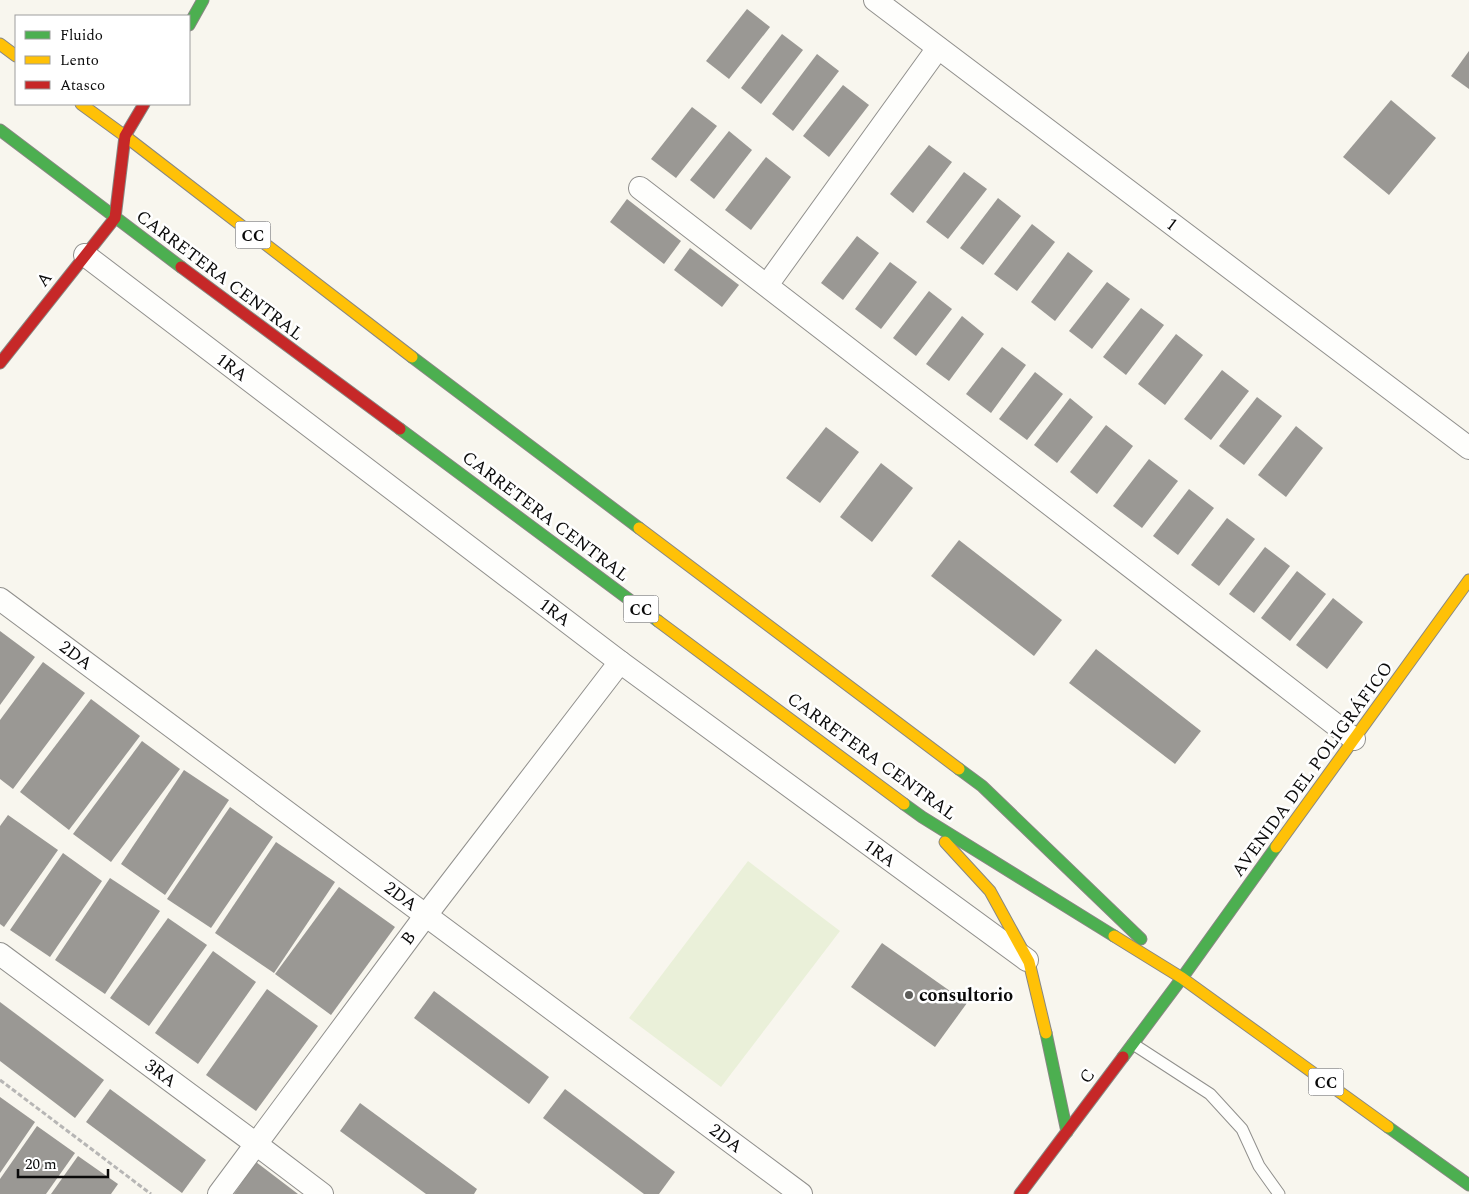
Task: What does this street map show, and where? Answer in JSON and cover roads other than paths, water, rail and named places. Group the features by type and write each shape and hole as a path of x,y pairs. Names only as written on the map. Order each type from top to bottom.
{"main road":[{"path":"190,23 203,0"},
{"path":"0,44 15,55"},
{"name":"CARRETERA CENTRAL","path":"82,105 381,334 982,786 1182,978"},
{"path":"115,218 125,136 143,105"},
{"name":"CARRETERA CENTRAL","path":"0,130 115,218 922,817 1182,978 1469,1185"},
{"name":"A","path":"0,363 115,218"},
{"name":"AVENIDA DEL POLIGRÁFICO","path":"1182,978 1469,580"},
{"path":"922,817 990,890 1029,962 1067,1132"},
{"name":"C","path":"1020,1194 1182,978"}],"street":[{"name":"1","path":"875,0 1469,448"},
{"path":"767,285 938,48"},
{"path":"640,188 1354,740"},
{"name":"1RA","path":"85,255 620,662 1029,962"},
{"name":"2DA","path":"0,599 801,1194"},
{"name":"B","path":"219,1194 426,915 620,662"},
{"name":"3RA","path":"0,954 322,1194"}],"lane":[{"path":"1133,1044 1210,1094 1242,1129 1259,1166 1279,1194"}],"place":[{"name":"consultorio","path":"909,995"}]}
